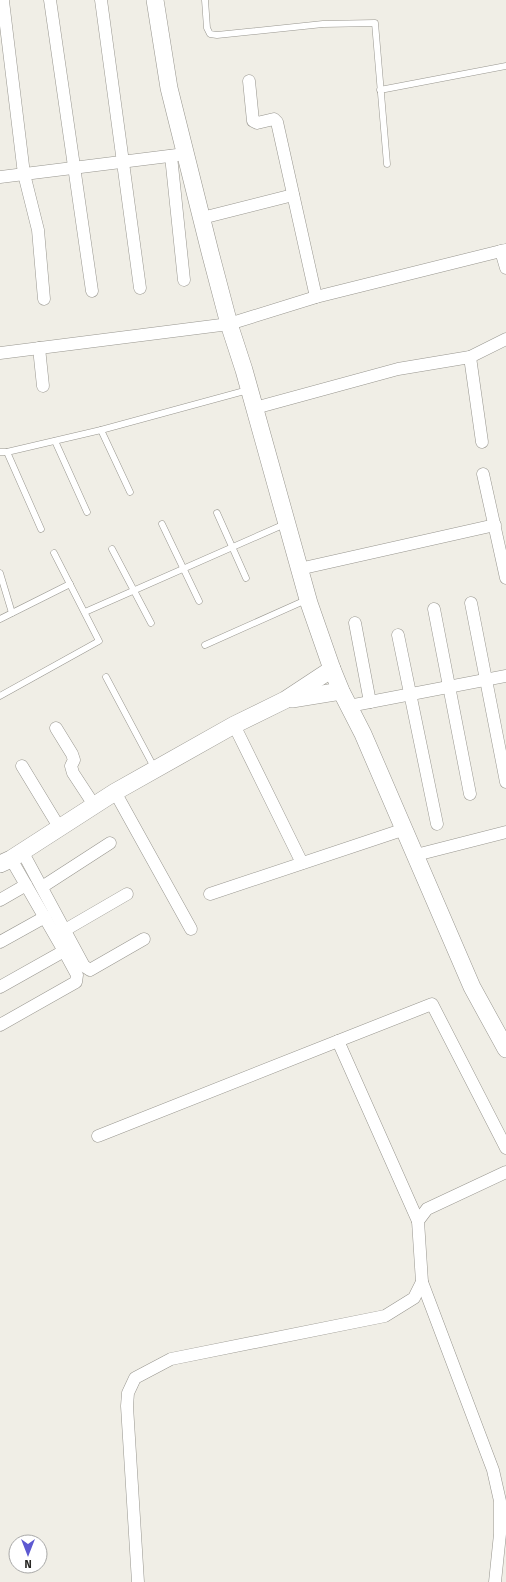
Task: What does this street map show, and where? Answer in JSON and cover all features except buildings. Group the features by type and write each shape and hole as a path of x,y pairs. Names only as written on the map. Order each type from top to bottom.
{"street":[{"path":"50,0 92,291"},
{"path":"101,0 140,288"},
{"path":"155,0 178,155 184,280"},
{"path":"3,1 24,174 38,230 44,299"},
{"path":"249,82 253,121 257,123 274,119 277,122 316,296"},
{"path":"0,177 178,155"},
{"path":"178,155 202,218 229,324 250,390 286,523 308,599 332,669 363,734 405,829 472,987 506,1049"},
{"path":"202,218 293,195"},
{"path":"0,353 229,324 316,296 503,250 506,268"},
{"path":"255,408 398,369 470,357 506,339"},
{"path":"40,348 43,386"},
{"path":"470,357 482,442"},
{"path":"483,474 506,578"},
{"path":"300,569 495,525"},
{"path":"471,603 506,782"},
{"path":"434,609 470,794"},
{"path":"355,623 370,702"},
{"path":"398,635 437,824"},
{"path":"7,860 155,768 234,725 286,700 332,669"},
{"path":"349,706 506,676"},
{"path":"286,700 341,690"},
{"path":"234,725 302,863"},
{"path":"56,728 72,754 74,760 71,766 73,772 94,805"},
{"path":"22,766 59,827"},
{"path":"115,792 191,929"},
{"path":"210,894 405,829"},
{"path":"416,854 506,832"},
{"path":"42,887 110,843"},
{"path":"0,1025 76,982 77,975 26,885 7,860"},
{"path":"7,860 42,887 84,966 90,970 144,939"},
{"path":"0,900 26,885"},
{"path":"64,930 127,894"},
{"path":"0,942 45,917"},
{"path":"0,987 64,951"},
{"path":"98,1136 432,1004 506,1148"},
{"path":"338,1041 418,1221 422,1282 493,1470 500,1501 500,1534 495,1582"},
{"path":"418,1221 427,1209 506,1172"},
{"path":"138,1582 127,1406 128,1393 135,1378 171,1359 385,1316 414,1298 422,1282"}],"lane":[{"path":"205,0 207,28 210,34 217,35 323,24 375,23 387,164"},
{"path":"380,90 506,66"},
{"path":"0,452 7,452 101,430 250,390"},
{"path":"101,430 130,492"},
{"path":"55,441 87,512"},
{"path":"7,452 40,529"},
{"path":"217,513 246,578"},
{"path":"85,612 286,523"},
{"path":"162,524 199,601"},
{"path":"112,550 151,623"},
{"path":"0,696 99,641 54,553"},
{"path":"0,573 12,613"},
{"path":"0,619 70,584"},
{"path":"205,645 308,599"},
{"path":"106,676 155,768"}]}
